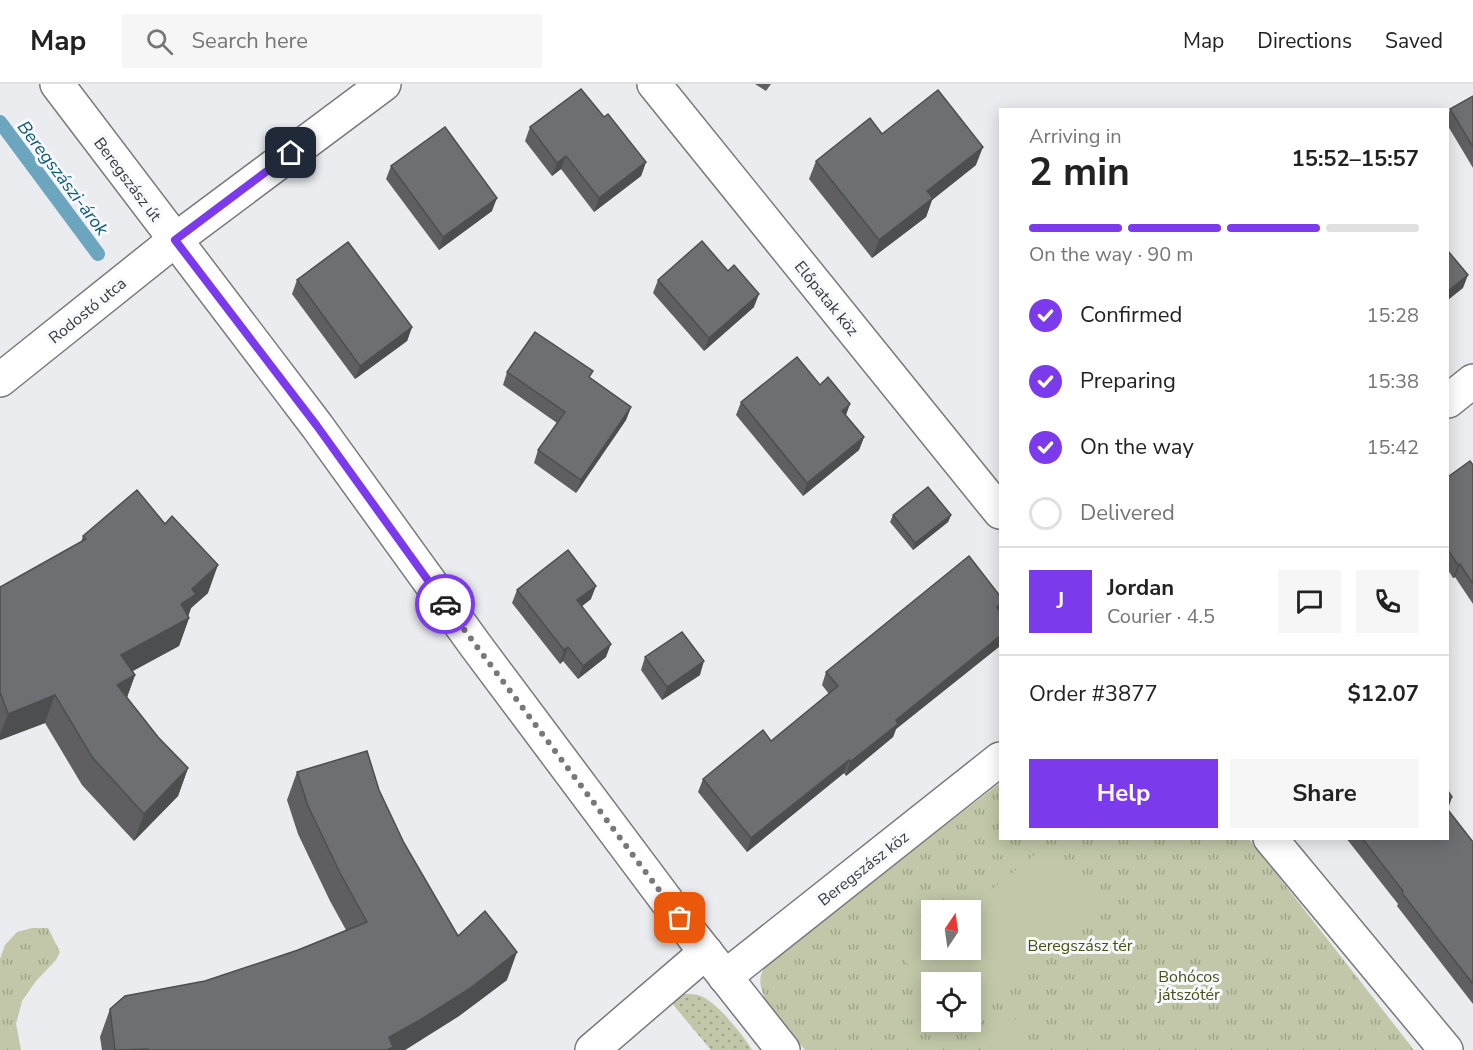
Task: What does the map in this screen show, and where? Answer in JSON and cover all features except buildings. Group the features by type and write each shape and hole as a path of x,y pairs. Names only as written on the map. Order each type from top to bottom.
{"street":[{"name":"Beregszász út","path":"57,84 317,426 476,646 715,965 783,1050"},
{"name":"Rodostó utca","path":"0,380 175,240 384,84"},
{"name":"Előpatak köz","path":"654,84 999,511"},
{"name":"Beregszász köz","path":"592,1050 715,965 999,760"},
{"path":"1272,840 1446,1050"}],"green space":[{"name":"Beregszász tér","path":"999,784 999,840 1250,840 1414,1050 805,1050 768,1005 763,994 761,975 771,959"},
{"path":"1048,844 1104,913 981,1012 981,972 921,972 921,980 905,960 921,946 921,960 981,960 981,900 978,900"},
{"path":"32,928 48,928 60,952 22,1001 16,1024 21,1050 0,1050 0,959 5,945 17,932"},
{"path":"684,994 694,994 709,1001 723,1013 752,1050 711,1050 670,1001"},
{"path":"1025,1018 1022,1050 995,1050 984,1024"}],"waterway":[{"name":"Beregszászi-árok","path":"0,122 98,254"}],"way so far":[{"path":"445,604 680,918"}],"route":[{"path":"291,153 175,240 317,426 445,604"}],"park label":[{"name":"Bohócos játszótér","path":"1189,985"}]}
